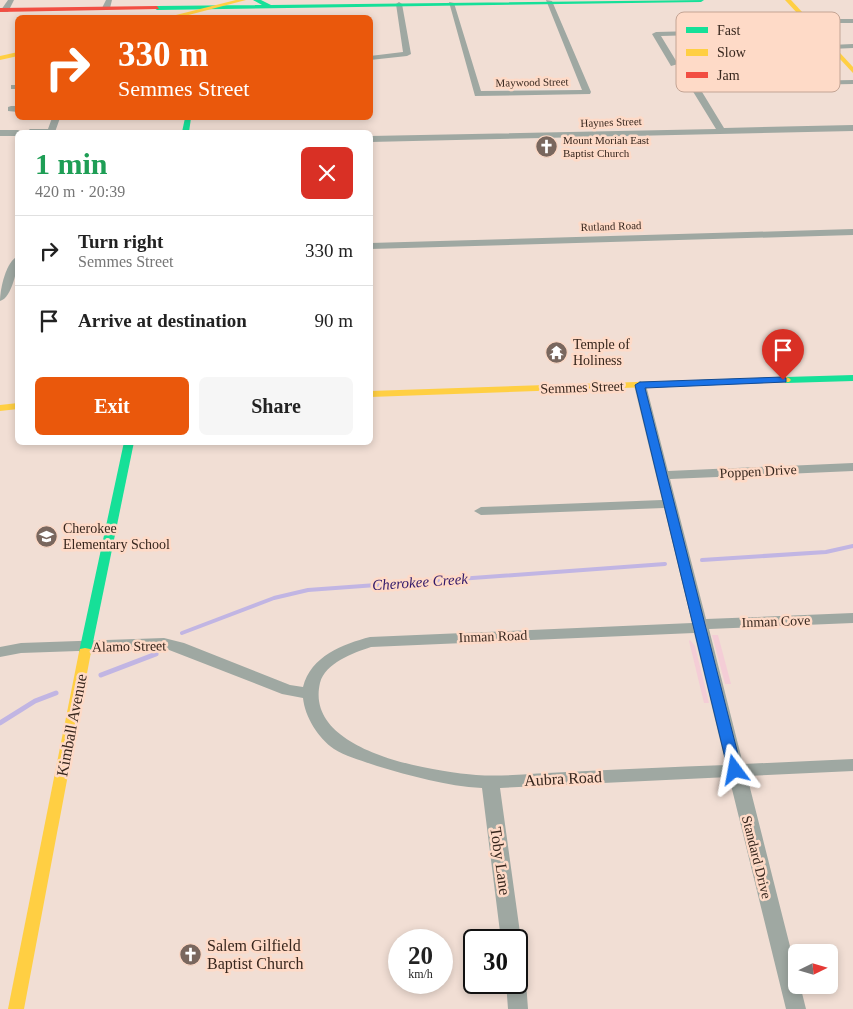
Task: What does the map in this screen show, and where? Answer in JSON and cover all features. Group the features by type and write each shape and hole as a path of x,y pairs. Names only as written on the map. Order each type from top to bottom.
{"main road":[{"path":"185,15 250,2 271,7 400,7 451,3 701,0"},
{"path":"788,0 799,12"},
{"path":"5,6 108,4 210,11"},
{"path":"0,58 15,55"},
{"path":"840,57 853,71"},
{"name":"Semmes Street","path":"373,394 853,378"},
{"path":"0,408 15,406"},
{"name":"Kimball Avenue","path":"16,1009 86,646 128,445"}],"street":[{"name":"Maywood Street","path":"451,3 478,94 587,92 549,1"},
{"path":"373,58 407,54 400,7"},
{"path":"840,20 853,20"},
{"path":"674,64 656,34 676,33"},
{"path":"840,47 853,46"},
{"path":"840,82 853,82"},
{"path":"697,92 721,130"},
{"name":"Haynes Street","path":"373,139 853,128"},
{"path":"0,133 15,133"},
{"name":"Rutland Road","path":"373,246 853,232"},
{"path":"0,298 15,266"},
{"name":"Standard Drive","path":"640,385 796,1009"},
{"name":"Poppen Drive","path":"663,476 853,467"},
{"path":"481,511 670,504"},
{"name":"Inman Cove","path":"700,626 853,618"},
{"name":"Inman Road","path":"309,693 311,684 320,668 340,654 370,642 700,626"},
{"name":"Alamo Street","path":"0,652 21,648 164,643 288,690 309,693"},
{"name":"Aubra Road","path":"309,693 310,704 326,733 344,747 430,776 464,781 490,782 853,765"},
{"name":"Toby Lane","path":"490,782 510,929"},
{"path":"517,994 518,1009"}],"shaded area":[{"path":"712,635 718,635 731,684 725,684"},
{"path":"690,640 695,646 709,703 704,703"}],"waterway":[{"name":"Cherokee Creek","path":"702,560 826,552 853,546"},
{"name":"Cherokee Creek","path":"182,633 274,598 308,590 665,564"},
{"name":"Cherokee Creek","path":"101,675 156,654"},
{"name":"Cherokee Creek","path":"0,723 35,701 56,693"}],"traffic: fast":[{"path":"256,0 271,7"},
{"path":"157,8 701,0"},
{"path":"186,130 188,120"},
{"path":"786,380 853,378"},
{"path":"85,652 128,445"}],"traffic: slow":[{"path":"180,15 243,0"},
{"path":"788,0 799,12"},
{"path":"0,58 15,55"},
{"path":"840,57 853,71"},
{"path":"373,394 786,380"},
{"path":"0,408 15,406"},
{"path":"16,1009 85,652"}],"traffic: jam":[{"path":"0,10 157,8"}],"place":[{"name":"Mount Moriah East Baptist Church","path":"547,146"},
{"name":"Temple of Holiness","path":"557,352"},
{"name":"Cherokee Elementary School","path":"47,536"},
{"name":"Salem Gilfield Baptist Church","path":"191,954"}],"route":[{"path":"735,770 640,385 783,380"}]}
